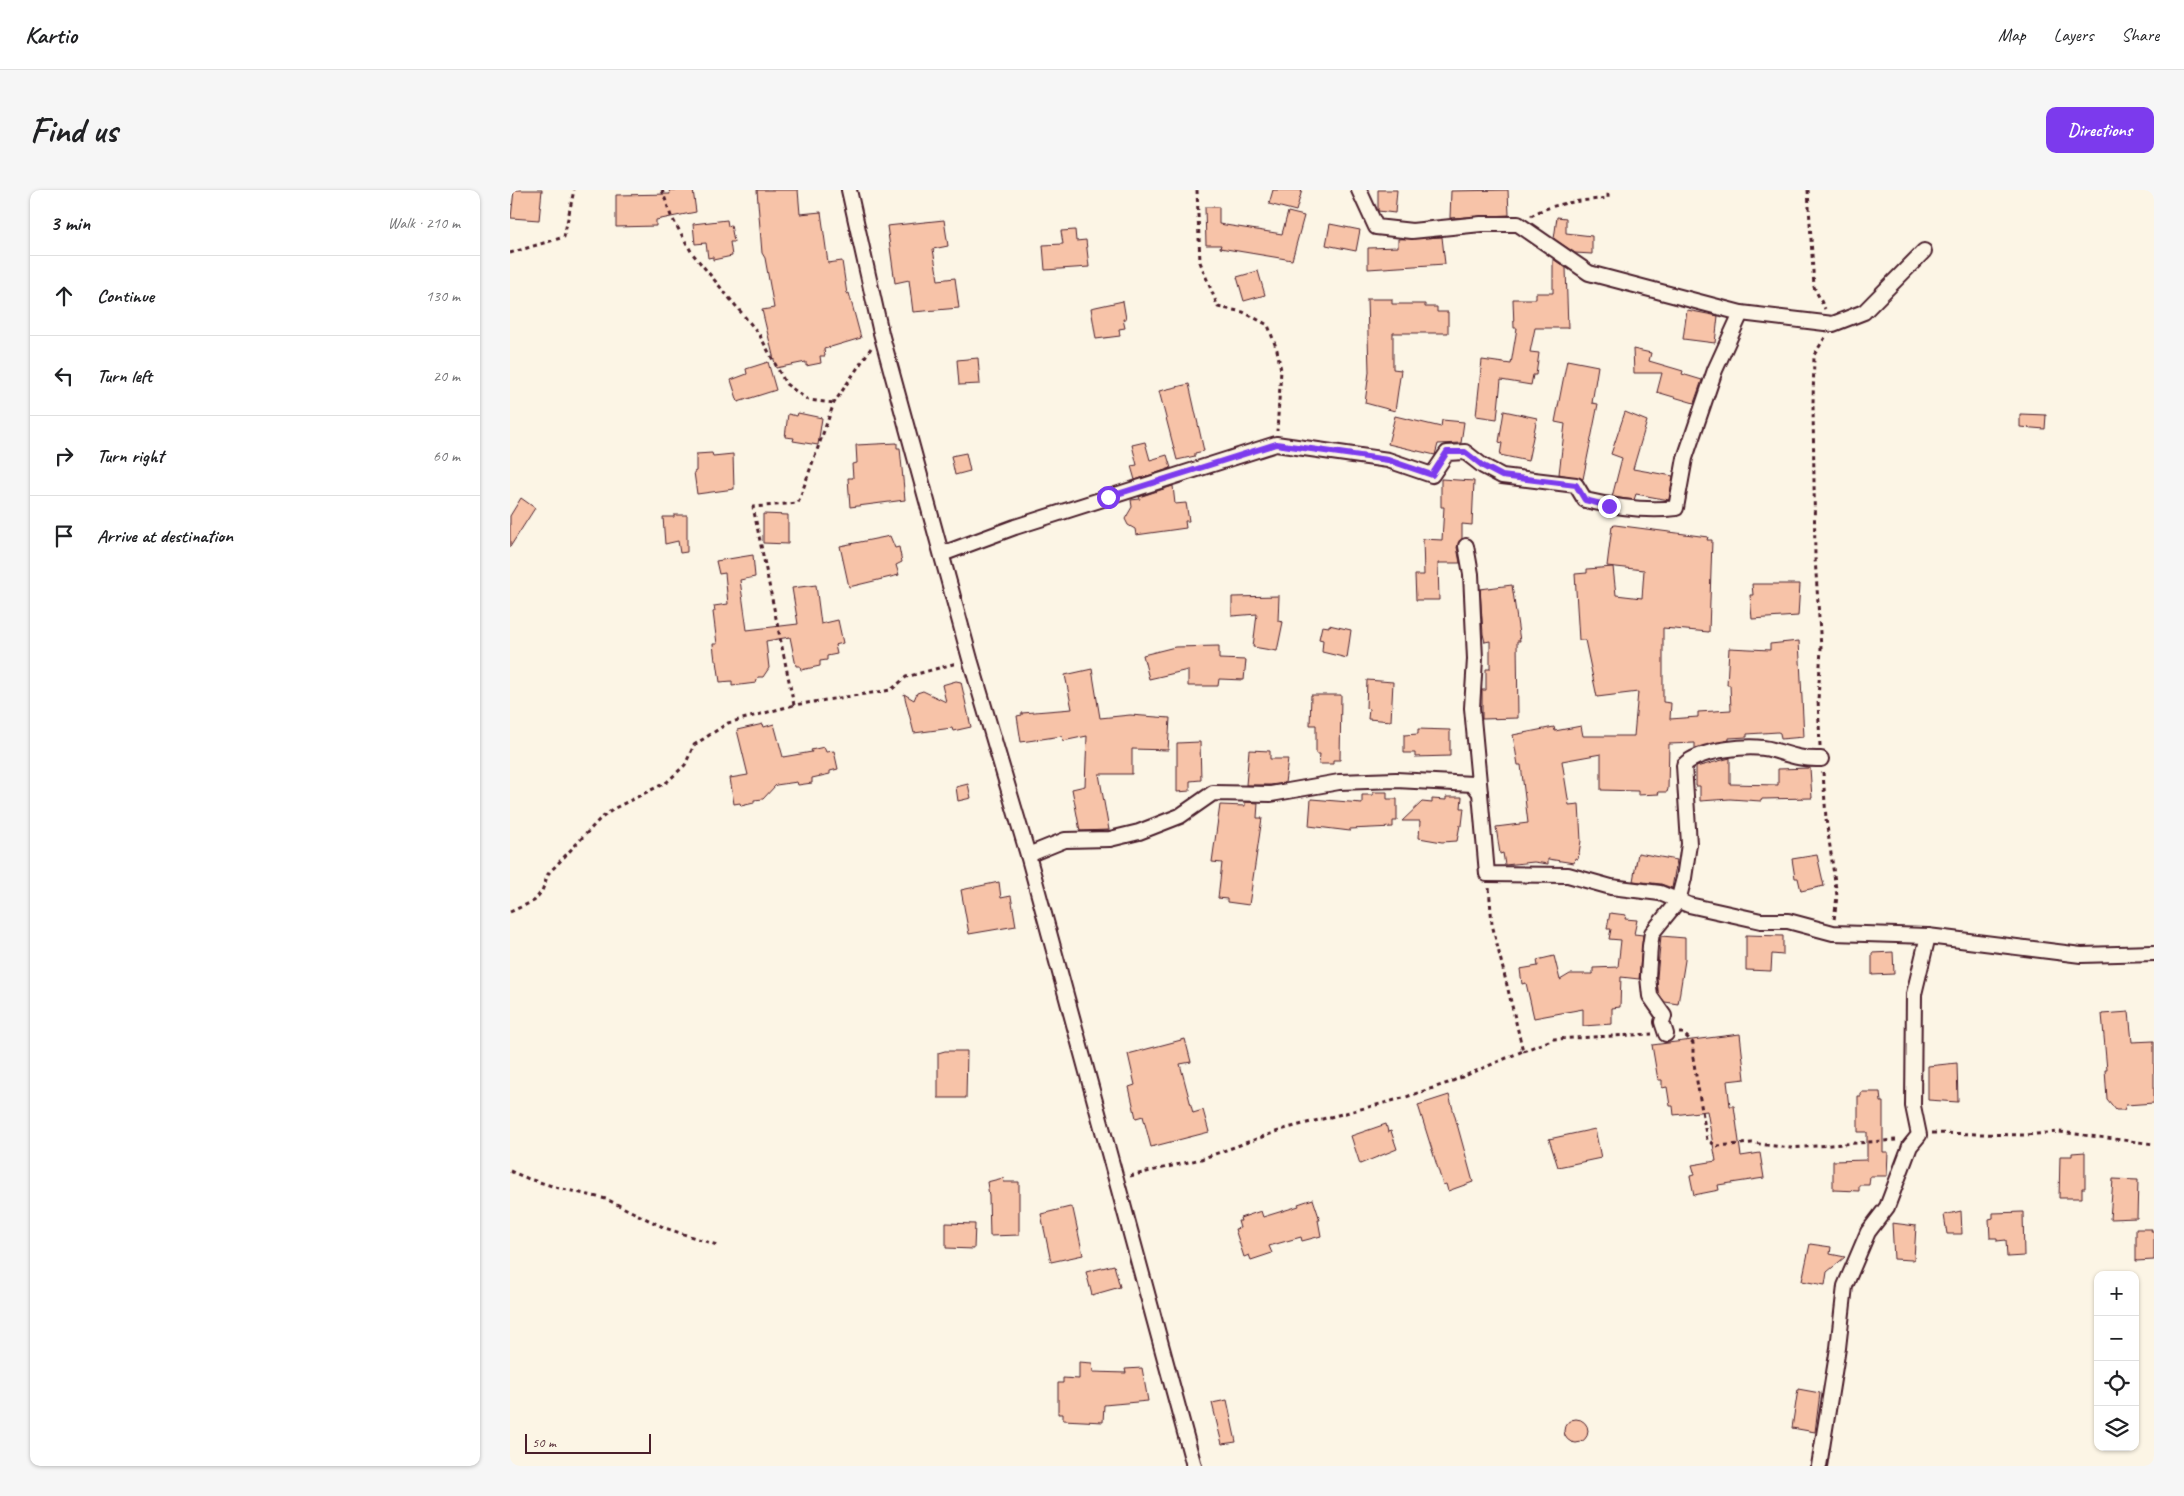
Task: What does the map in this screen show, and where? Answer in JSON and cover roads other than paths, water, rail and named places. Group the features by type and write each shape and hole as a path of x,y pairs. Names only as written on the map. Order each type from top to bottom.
{"street":[{"path":"849,190 881,333 970,660 1028,855 1194,1466"},
{"path":"1359,190 1376,227 1412,232 1481,224 1518,224 1589,273 1741,313 1833,324 1864,312 1924,251"},
{"path":"942,554 1015,527 1276,444 1388,460 1432,475 1447,452 1465,452 1483,466 1502,476 1576,485 1585,500 1609,506 1657,510 1676,508 1685,458 1716,370 1741,313"},
{"path":"1466,546 1471,574 1475,659 1472,708 1487,874 1568,875 1611,887 1660,893 1689,905 1761,921 1788,921 1833,933 1928,936 2081,955 2154,953"},
{"path":"1666,1034 1662,1022 1664,1016 1650,996 1648,977 1650,946 1652,933 1678,901 1689,844 1684,765 1691,758 1716,751 1752,746 1792,757 1821,759"},
{"path":"1028,855 1065,840 1110,839 1139,832 1180,816 1213,793 1271,794 1339,782 1396,780 1473,784 1480,793"},
{"path":"1819,1466 1838,1348 1845,1286 1868,1232 1887,1207 1910,1146 1919,1135 1913,1106 1914,994 1928,936"}]}
